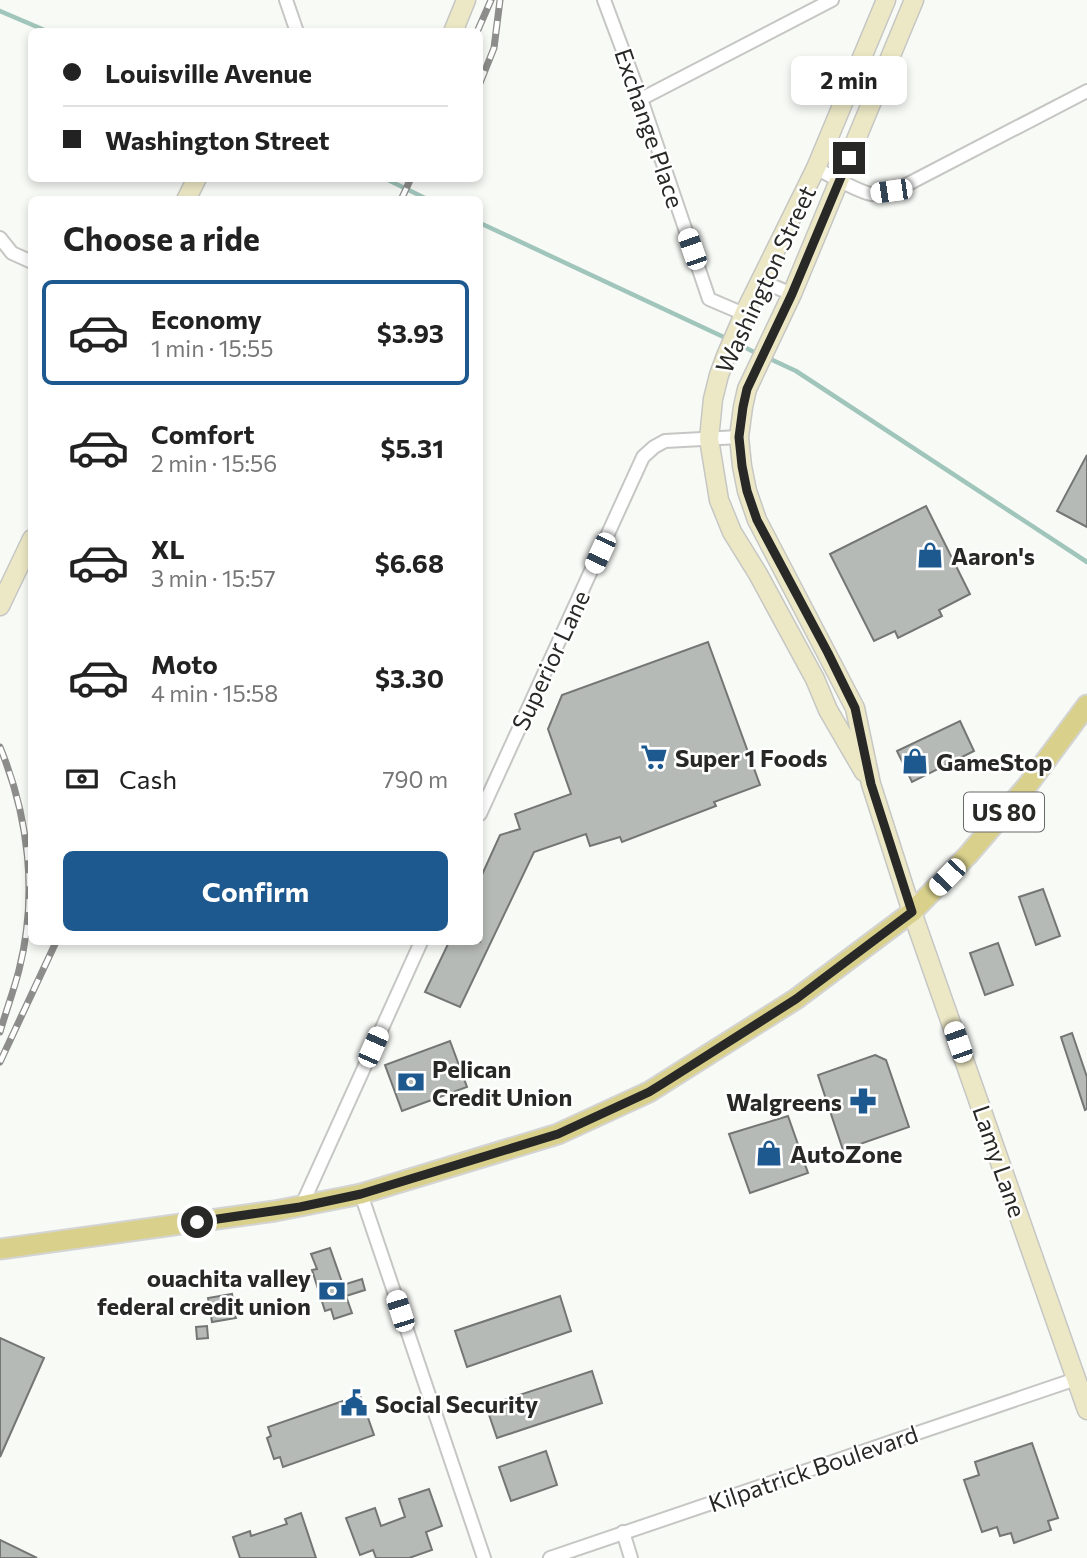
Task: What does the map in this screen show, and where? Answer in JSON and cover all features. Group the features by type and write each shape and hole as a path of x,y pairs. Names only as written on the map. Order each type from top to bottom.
{"main road":[{"name":"US 80","path":"0,1249 300,1207 361,1194 558,1134 649,1092 796,999 912,912 968,855 1027,786 1087,705"}],"street":[{"path":"286,0 296,28"},
{"path":"455,28 466,0"},
{"name":"Exchange Place","path":"604,0 641,99 709,299 743,319"},
{"path":"641,99 832,0"},
{"name":"Washington Street","path":"912,912 871,784 855,708 757,520 747,491 739,437 745,398 754,373 792,294 914,0"},
{"path":"883,7 904,24"},
{"name":"Washington Street","path":"871,784 828,710 815,679 758,574 732,532 719,499 709,439 713,399 726,356 816,168 883,7"},
{"path":"816,168 872,194 891,191 1087,91"},
{"path":"0,238 12,253 28,260"},
{"path":"761,281 792,294"},
{"name":"Superior Lane","path":"483,807 643,457 666,440 739,437"},
{"path":"0,606 28,547"},
{"path":"758,574 779,561"},
{"name":"Lamy Lane","path":"912,912 1087,1410"},
{"path":"300,1207 420,945"},
{"path":"361,1194 484,1558"},
{"name":"Kilpatrick Boulevard","path":"550,1558 1076,1379"},
{"path":"623,1532 631,1558"}],"building":[{"path":"1087,455 1087,527 1057,511"},
{"path":"926,506 970,594 939,610 942,616 898,638 895,631 874,641 830,554"},
{"name":"Super 1 Foods","path":"708,642 760,785 714,802 716,806 622,842 620,837 590,846 586,834 534,852 460,1007 425,992 448,945 483,945 483,872 500,835 520,829 515,814 571,794 548,729 562,695"},
{"path":"960,721 974,751 912,782 897,751"},
{"path":"1043,889 1060,936 1036,945 1019,897"},
{"path":"998,943 1013,985 985,995 970,953"},
{"path":"1072,1033 1087,1077 1085,1110 1061,1037"},
{"path":"450,1041 467,1087 402,1111 385,1065"},
{"name":"Walgreens","path":"875,1055 886,1060 909,1127 843,1150 818,1075"},
{"name":"AutoZone","path":"788,1116 808,1173 750,1193 729,1134"},
{"path":"330,1248 343,1285 362,1279 365,1290 346,1296 352,1313 334,1319 331,1309 325,1311 312,1270 317,1269 311,1254"},
{"path":"232,1294 236,1318 212,1322 208,1298"},
{"path":"560,1296 571,1331 467,1367 455,1331"},
{"path":"207,1326 208,1338 197,1339 196,1327"},
{"path":"0,1338 44,1358 0,1457"},
{"path":"592,1371 602,1403 497,1438 486,1406"},
{"path":"360,1395 374,1435 283,1467 280,1457 274,1459 267,1438 271,1436 268,1427"},
{"path":"1032,1443 1058,1518 1048,1521 1051,1530 1014,1543 1011,1533 1000,1536 997,1527 982,1532 964,1480 979,1475 975,1462"},
{"path":"546,1451 557,1485 511,1501 499,1467"},
{"path":"429,1489 442,1526 426,1532 432,1550 409,1558 376,1558 373,1550 360,1555 346,1518 375,1508 381,1526 405,1517 399,1499"},
{"path":"301,1513 316,1558 240,1558 233,1537 250,1531 251,1536 287,1524 285,1519"},
{"path":"0,1540 37,1558 0,1558"}],"waterway":[{"path":"0,11 40,28"},
{"path":"392,182 421,196"},
{"path":"483,224 730,340"},
{"path":"738,344 758,354"},
{"path":"766,357 796,371 1087,562"}],"railway":[{"path":"479,28 491,0"},
{"path":"483,76 494,48 500,0"},
{"path":"403,196 409,182"},
{"path":"0,747 18,801 28,857"},
{"path":"0,1032 17,978 28,914"},
{"path":"0,1062 55,945"}],"place":[{"name":"Aaron's","path":"930,555"},
{"name":"Super 1 Foods","path":"654,757"},
{"name":"GameStop","path":"915,761"},
{"name":"Pelican Credit Union","path":"411,1082"},
{"name":"Walgreens","path":"863,1101"},
{"name":"AutoZone","path":"769,1153"},
{"name":"ouachita valley federal credit union","path":"332,1291"},
{"name":"Social Security","path":"354,1403"}],"route":[{"path":"197,1222 300,1207 361,1194 558,1134 662,1084 796,999 912,912 871,784 855,708 757,520 747,491 739,437 747,389 792,294 849,158"}]}
